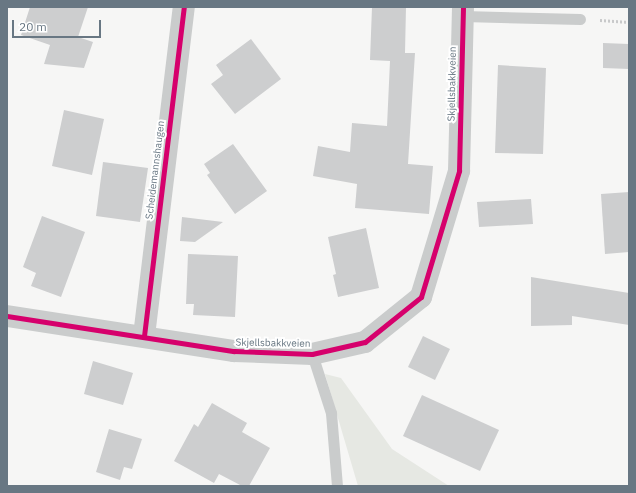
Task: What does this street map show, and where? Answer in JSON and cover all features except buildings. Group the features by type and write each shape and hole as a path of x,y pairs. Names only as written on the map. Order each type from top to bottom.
{"street":[{"name":"Scheidemannshaugen","path":"144,336 184,7"},
{"name":"Skjellsbakkveien","path":"7,316 234,351 312,354 365,342 421,297 459,172 463,12"}],"lane":[{"path":"463,12 580,19"},
{"path":"312,354 332,413 337,486"}],"path":[{"path":"580,19 629,22"}],"shaded area":[{"path":"325,374 341,378 392,449 449,486 358,486"}],"cycle path":[{"path":"144,336 184,7"},
{"path":"7,316 234,351 312,354 365,342 421,297 459,171 463,7"}]}
